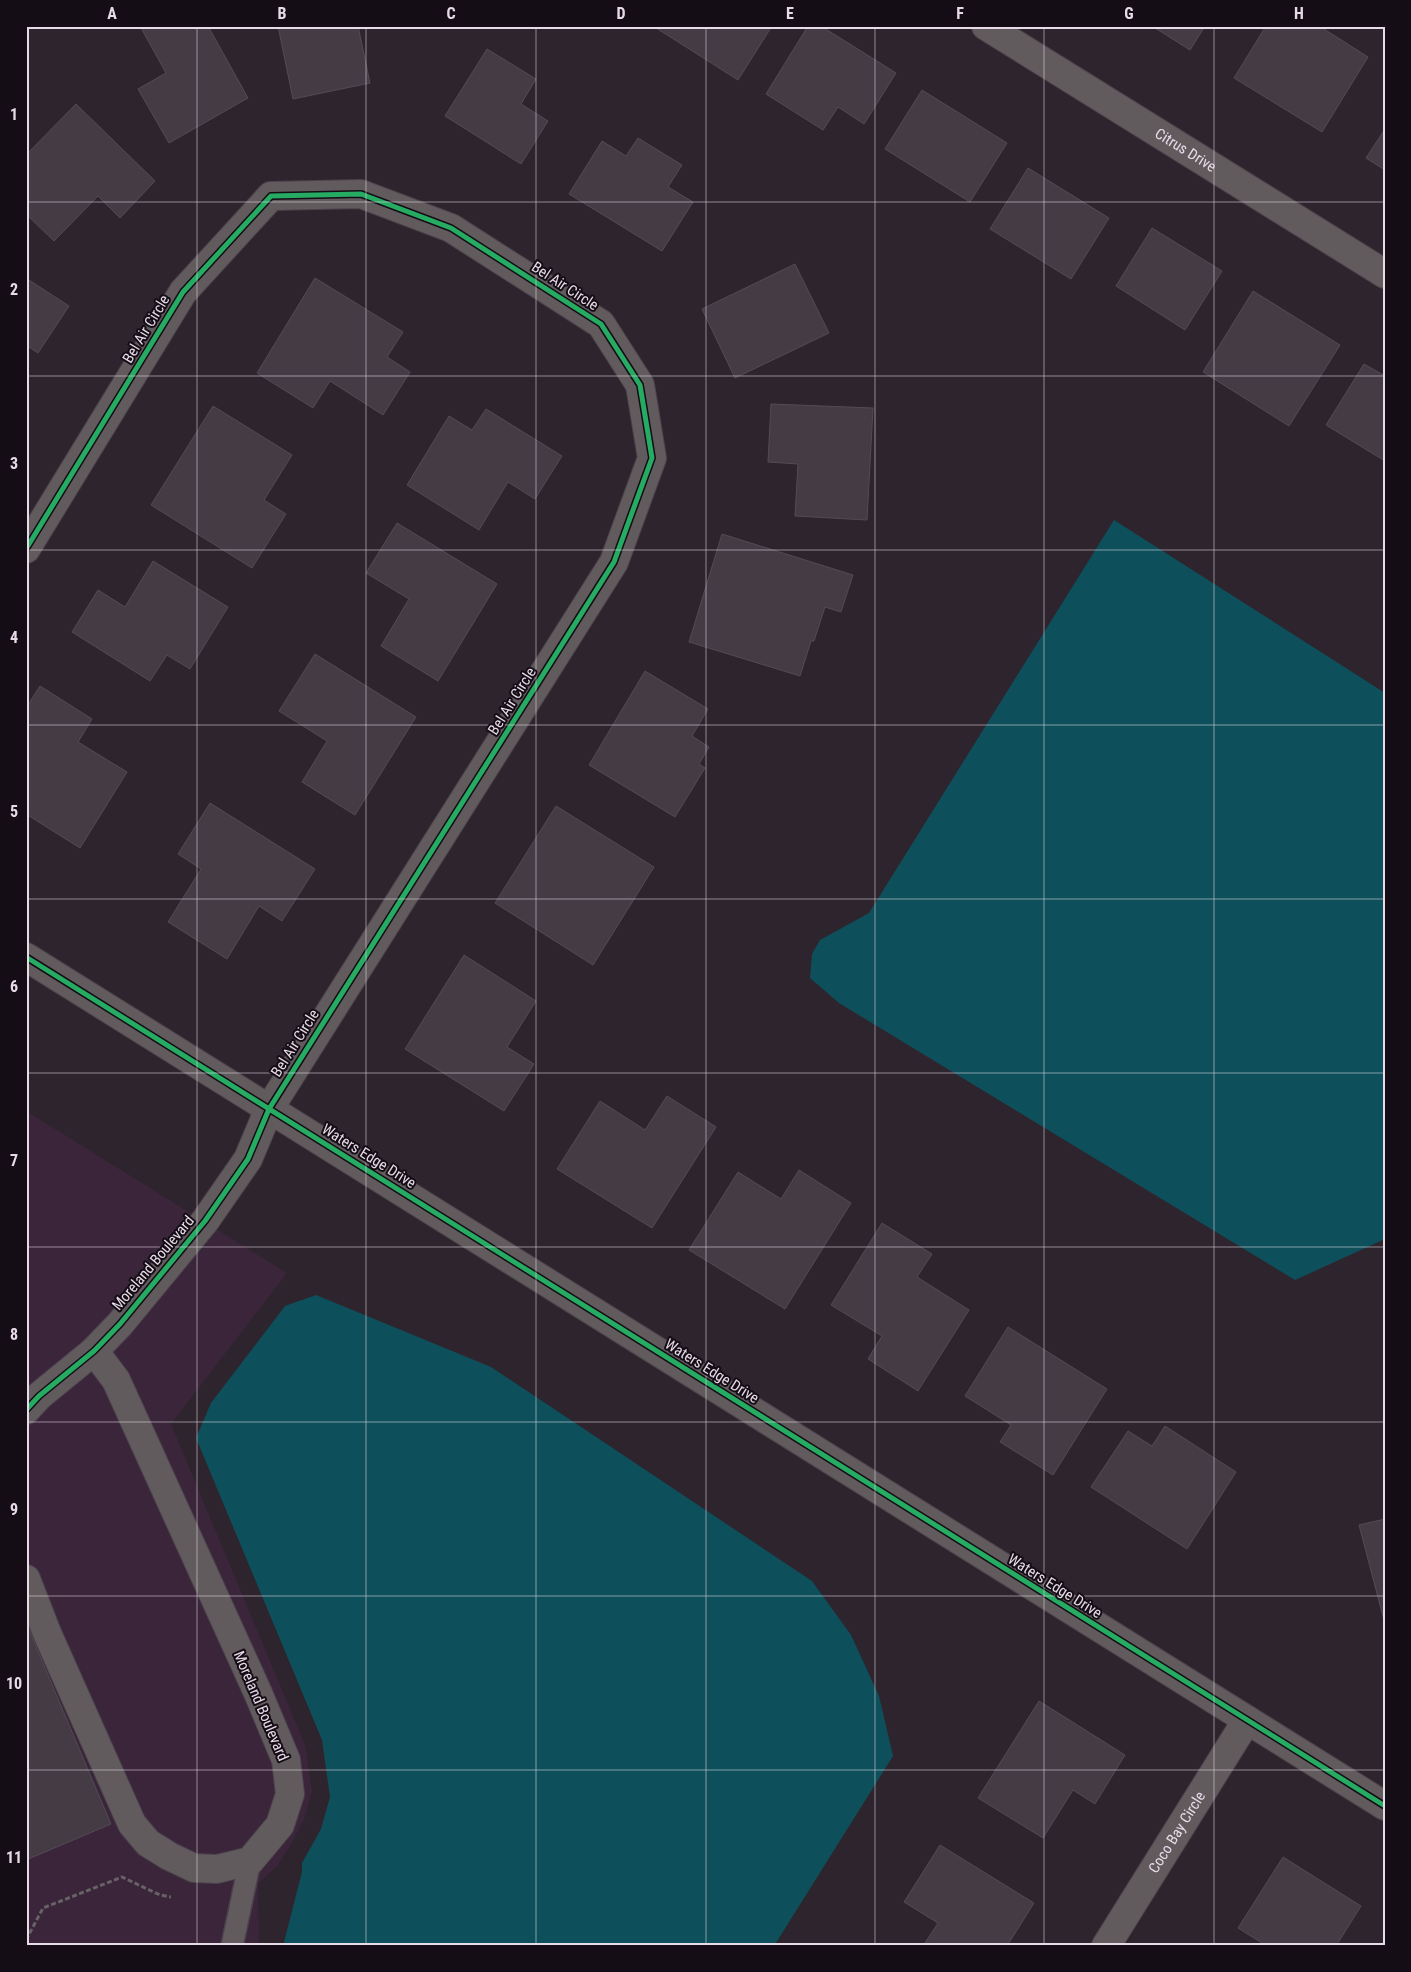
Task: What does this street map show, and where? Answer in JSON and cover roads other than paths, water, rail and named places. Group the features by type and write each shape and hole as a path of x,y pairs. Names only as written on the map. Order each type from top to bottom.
{"street":[{"name":"Citrus Drive","path":"986,26 1385,274"},
{"name":"Bel Air Circle","path":"26,549 183,292 271,196 361,194 451,228 601,324 640,385 652,458 614,562 269,1109"},
{"name":"Waters Edge Drive","path":"26,957 1385,1806"},
{"name":"Moreland Boulevard","path":"26,1410 39,1396 94,1351 120,1324 205,1221 248,1159 269,1109"},
{"name":"Moreland Boulevard","path":"94,1351 116,1380 258,1693 286,1760 290,1794 280,1825 250,1861"},
{"path":"26,1579 47,1633 132,1824 148,1843 194,1868 217,1869 250,1861"},
{"name":"Coco Bay Circle","path":"1106,1946 1247,1720"}],"lane":[{"path":"232,1946 250,1861"}],"water":[{"path":"1114,520 1385,693 1385,1239 1295,1280 839,1003 810,978 812,954 820,940 869,913"},
{"path":"316,1295 491,1367 812,1581 851,1635 879,1696 893,1756 774,1946 283,1946 302,1872 302,1863 321,1829 330,1797 322,1740 196,1438 211,1403 285,1306"}]}
